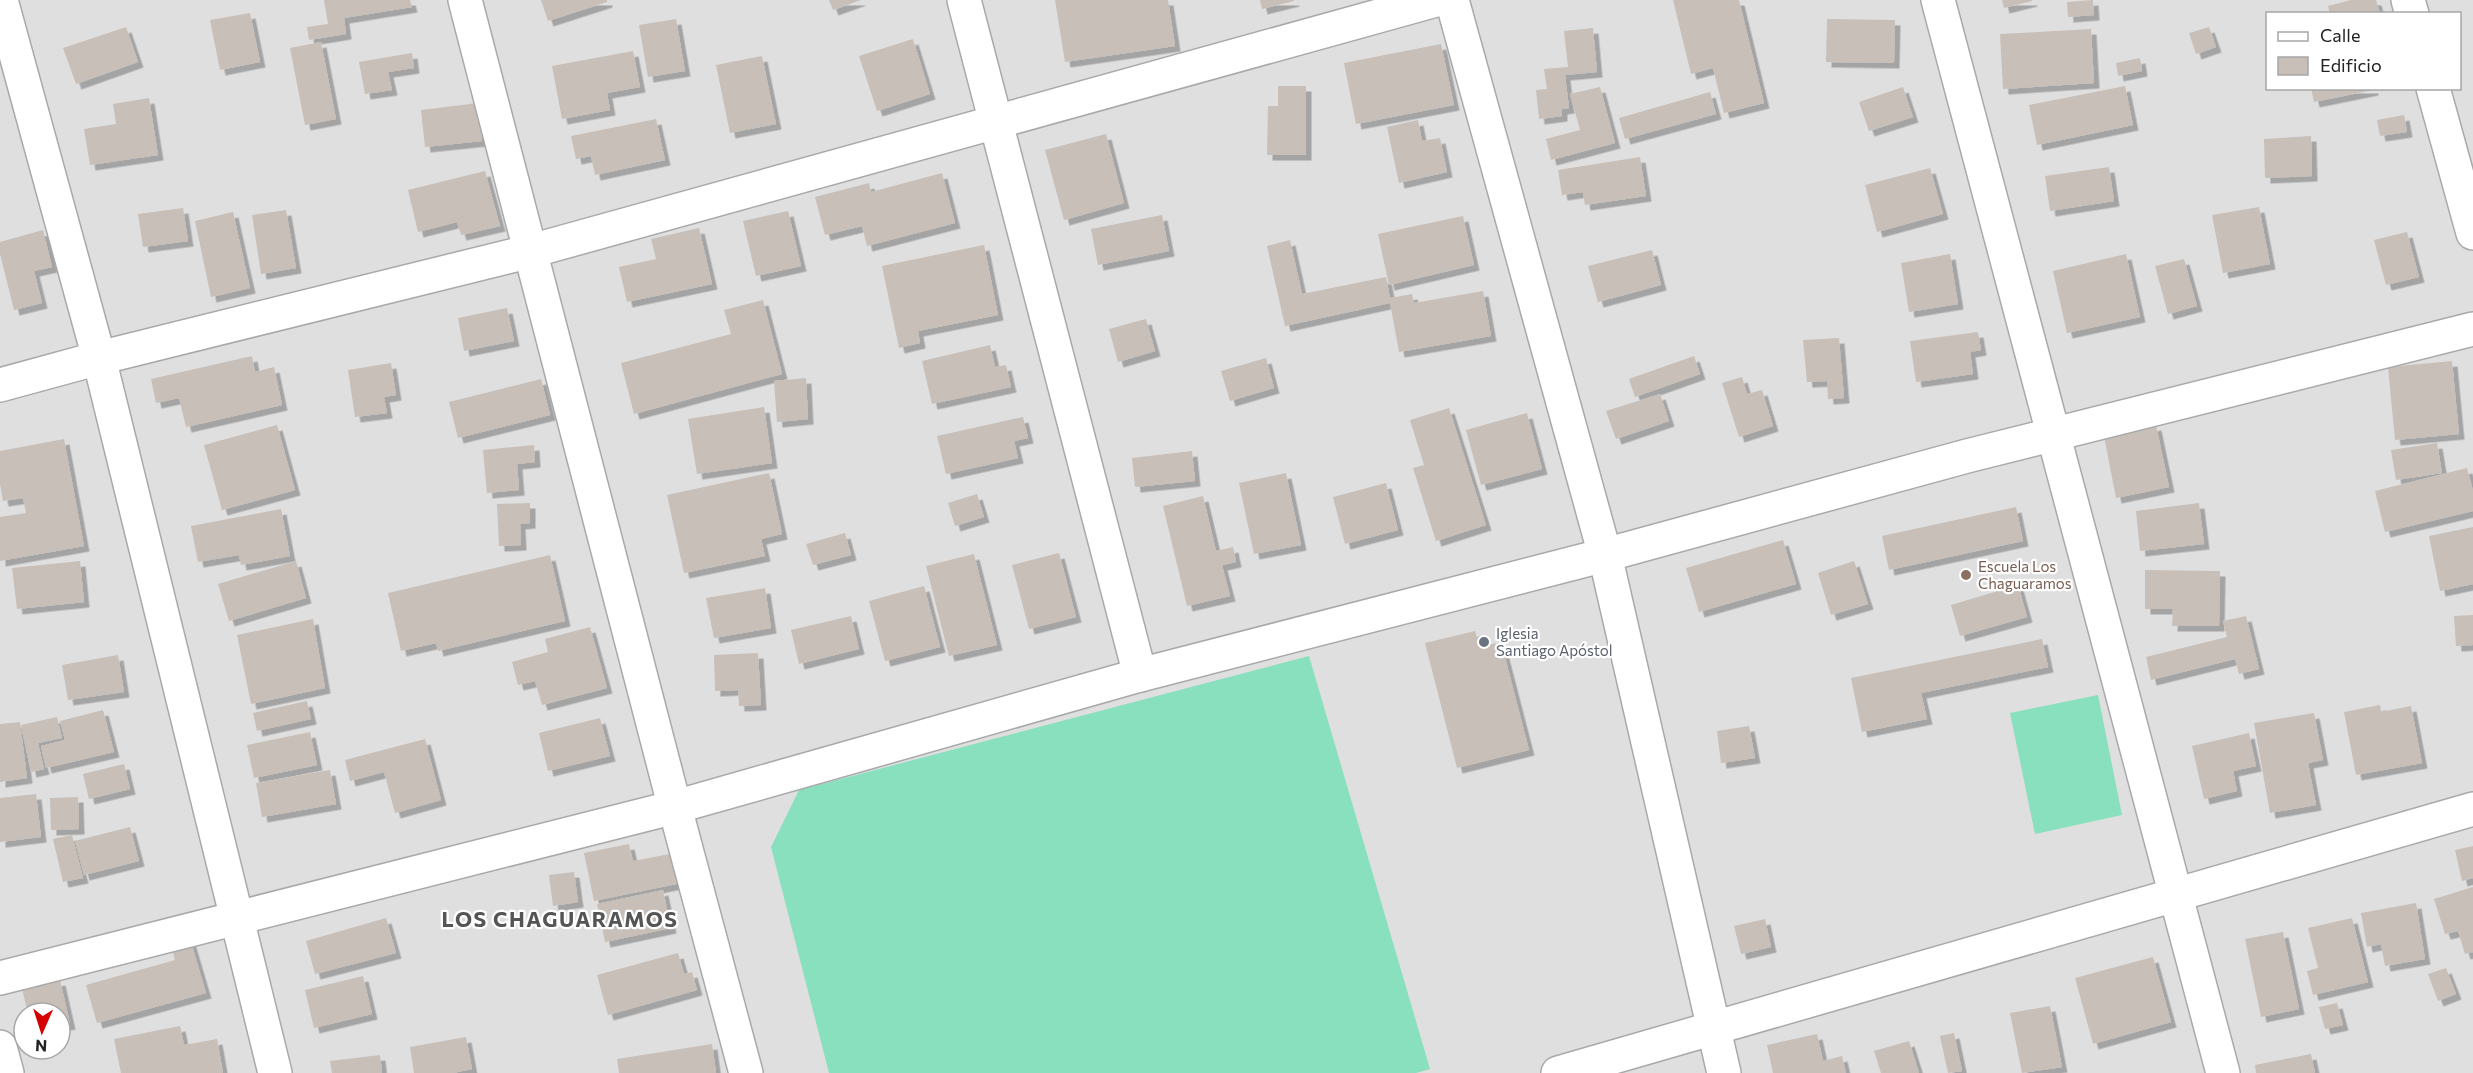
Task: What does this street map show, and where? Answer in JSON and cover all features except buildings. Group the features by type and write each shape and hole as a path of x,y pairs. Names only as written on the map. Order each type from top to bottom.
{"street":[{"path":"1,0 99,358 275,1073"},
{"path":"465,0 746,1073"},
{"path":"964,0 1140,675"},
{"path":"0,385 99,358 531,251 1436,0"},
{"path":"1452,0 1605,555 1724,1073"},
{"path":"1938,0 2223,1073"},
{"path":"2434,90 2473,232"},
{"path":"0,978 675,807 1140,675 1605,555 2052,435 2473,329"},
{"path":"1558,1073 2473,809"},
{"path":"0,1047 7,1073"}],"shaded area":[{"path":"0,0 2473,0 2473,1073 0,1073"}],"green space":[{"path":"1309,656 1430,1069 1416,1073 829,1073 771,847 799,790"},
{"path":"2098,695 2122,815 2035,834 2010,713"}],"place":[{"name":"Escuela Los Chaguaramos","path":"1966,575"},
{"name":"Iglesia Santiago Apóstol","path":"1484,642"}],"district":[{"name":"LOS CHAGUARAMOS","path":"560,918"}]}
